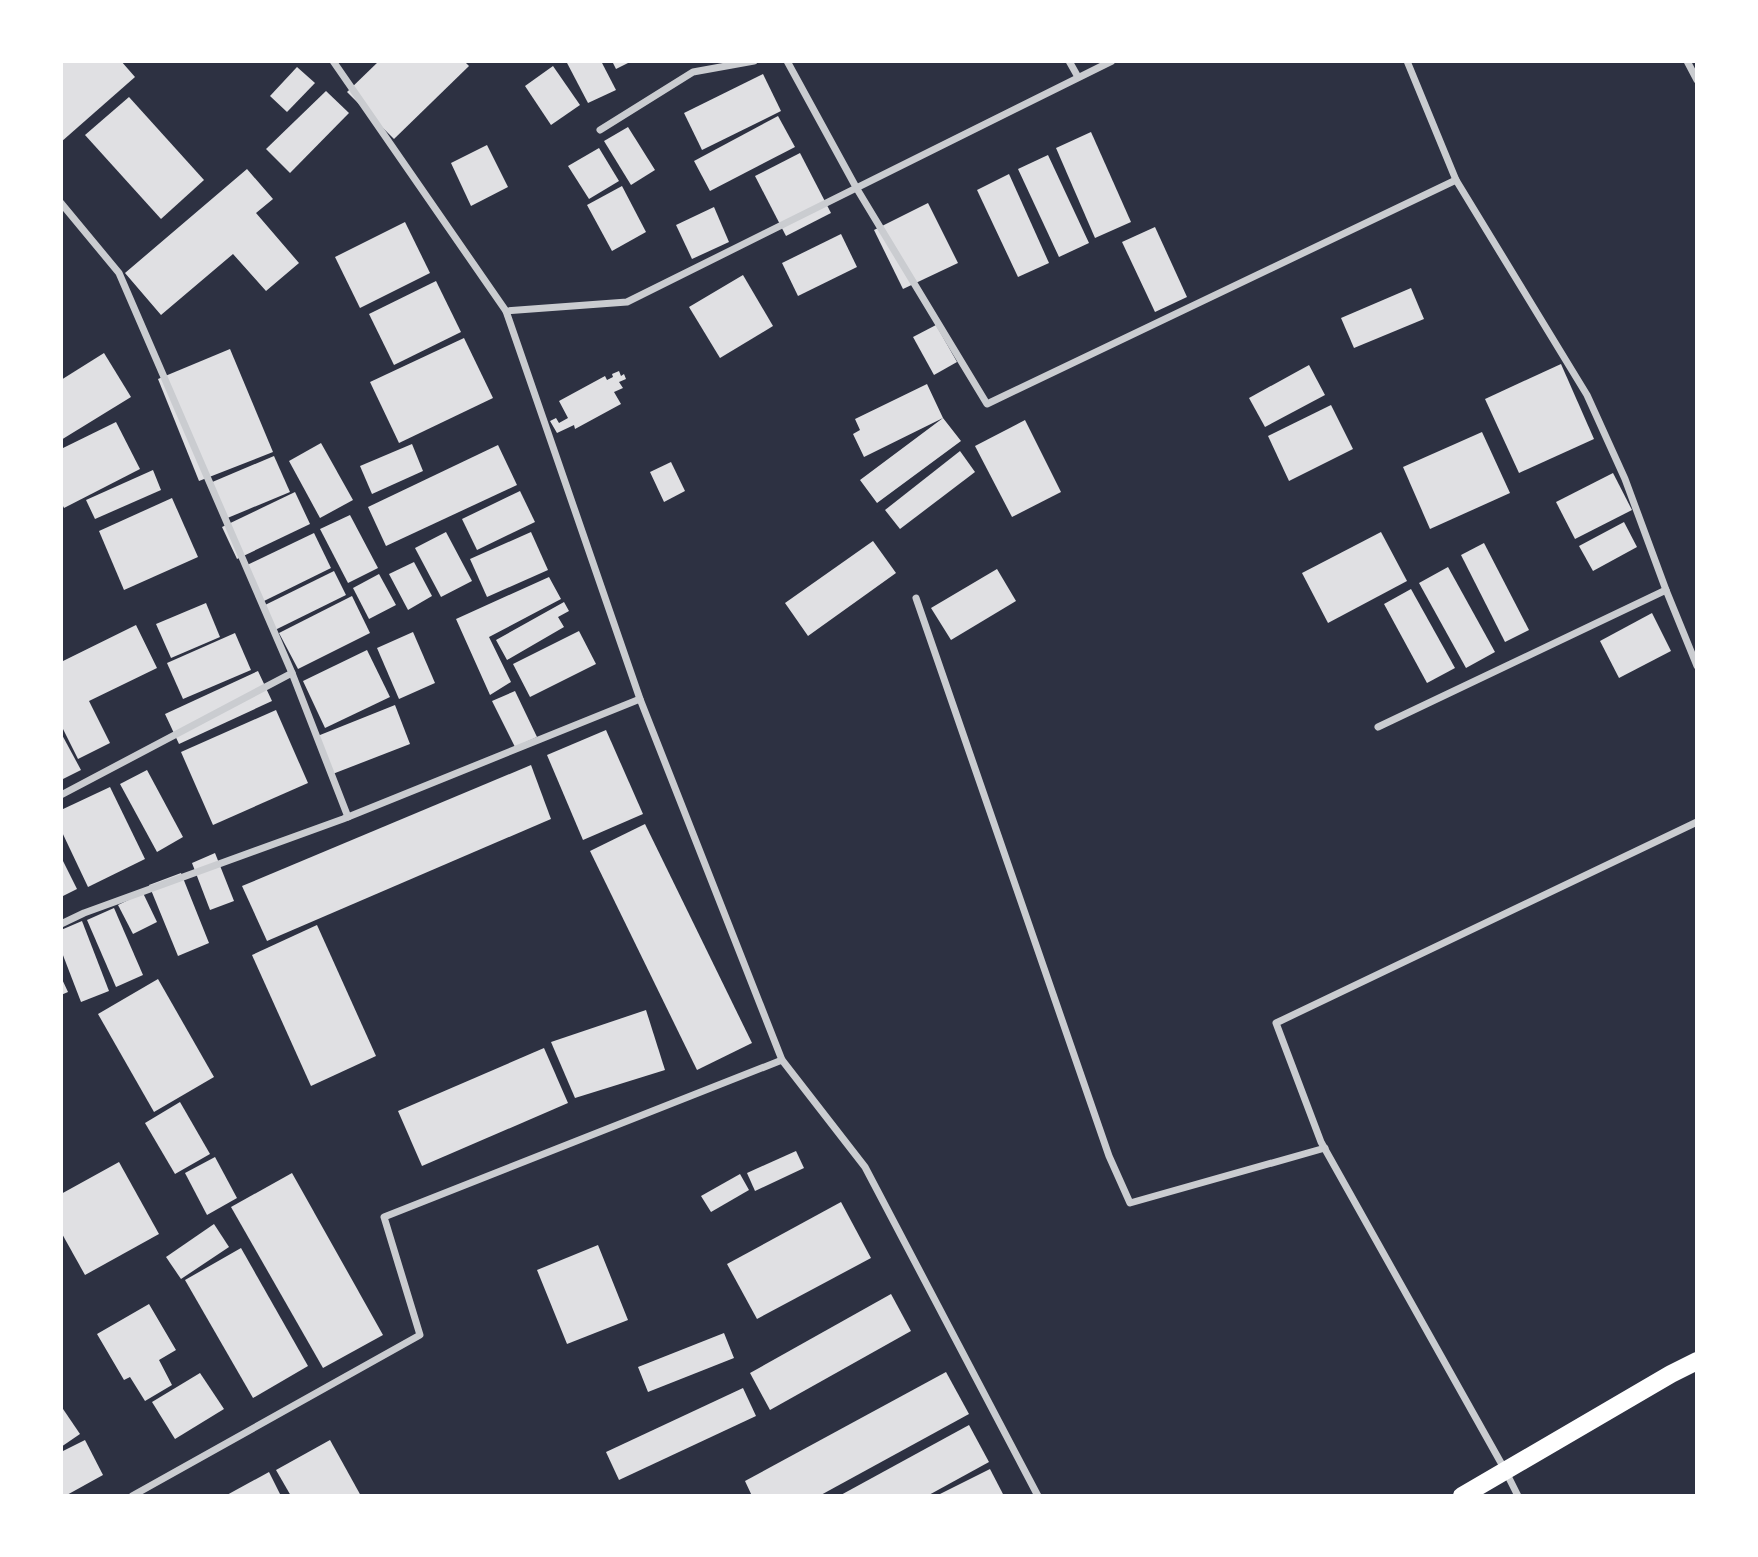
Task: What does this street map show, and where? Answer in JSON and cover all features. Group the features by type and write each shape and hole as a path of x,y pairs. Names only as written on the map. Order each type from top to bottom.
{"main road":[{"path":"1462,1496 1697,1361"}],"street":[{"path":"332,61 506,311 640,699 782,1060 865,1167 1038,1496"},
{"path":"600,130 693,72 754,61"},
{"path":"787,61 857,189 987,404 1456,180"},
{"path":"1069,61 1078,77"},
{"path":"506,311 627,302 1112,61"},
{"path":"1407,61 1456,180 1587,395 1625,479 1697,666"},
{"path":"1687,61 1697,80"},
{"path":"61,203 119,273 292,673 348,817"},
{"path":"1378,727 1666,590"},
{"path":"916,598 1109,1156 1130,1203 1325,1149"},
{"path":"61,795 292,673"},
{"path":"61,924 84,913 348,817 640,699"},
{"path":"1518,1496 1506,1470 1325,1149 1276,1023 1697,821"},
{"path":"132,1496 420,1335 384,1217 782,1060"}],"building":[{"path":"61,61 121,61 135,77 61,142"},
{"path":"379,61 464,61 469,66 394,139 347,92"},
{"path":"566,61 601,61 616,90 588,103"},
{"path":"612,61 632,61 616,69"},
{"path":"553,66 580,105 551,125 525,86"},
{"path":"297,67 315,83 287,112 270,96"},
{"path":"763,74 781,111 702,150 684,113"},
{"path":"326,91 349,113 290,173 266,149"},
{"path":"129,97 204,180 161,219 85,135"},
{"path":"778,116 795,147 710,191 694,161"},
{"path":"628,127 655,170 631,185 604,141"},
{"path":"1091,132 1131,222 1095,238 1056,148"},
{"path":"487,145 508,187 471,206 451,163"},
{"path":"599,148 619,181 589,199 568,166"},
{"path":"800,153 831,213 786,236 755,176"},
{"path":"1048,155 1089,243 1059,257 1018,169"},
{"path":"247,169 273,199 256,213 299,263 266,291 233,254 161,315 125,273"},
{"path":"1009,174 1049,263 1018,277 977,190"},
{"path":"622,186 646,232 612,251 587,205"},
{"path":"928,203 958,263 903,289 874,230"},
{"path":"714,207 729,242 692,259 676,225"},
{"path":"405,222 430,273 360,308 335,257"},
{"path":"1155,227 1187,297 1155,312 1122,242"},
{"path":"841,234 857,267 798,296 782,263"},
{"path":"743,275 773,326 720,358 689,307"},
{"path":"436,281 461,332 394,365 369,314"},
{"path":"1411,288 1424,319 1354,348 1341,318"},
{"path":"936,325 957,362 934,375 913,337"},
{"path":"464,338 493,398 399,443 370,382"},
{"path":"230,349 273,452 199,481 158,379"},
{"path":"104,353 131,397 61,440 61,380"},
{"path":"1561,364 1594,439 1519,473 1485,399"},
{"path":"1309,365 1325,395 1265,427 1249,398"},
{"path":"619,371 626,379 619,382 623,388 614,392 621,404 575,429 574,425 557,433 550,421 556,418 559,423 568,418 559,401 605,376 607,380 613,377 612,374"},
{"path":"927,384 943,418 864,457 853,434 860,430 855,419"},
{"path":"1331,405 1353,449 1289,481 1268,436"},
{"path":"943,418 961,441 877,503 860,480"},
{"path":"1025,420 1061,492 1012,517 975,446"},
{"path":"116,422 140,469 64,508 61,502 61,449"},
{"path":"1482,432 1510,493 1430,529 1403,467"},
{"path":"321,443 353,500 320,518 289,461"},
{"path":"412,444 423,471 372,494 360,466"},
{"path":"498,445 517,485 386,546 368,507"},
{"path":"960,451 975,472 900,529 885,510"},
{"path":"274,456 290,492 225,519 210,483"},
{"path":"671,462 685,491 664,502 650,472"},
{"path":"153,470 161,490 95,519 86,500"},
{"path":"1613,473 1632,510 1575,539 1556,502"},
{"path":"520,491 535,522 477,550 462,519"},
{"path":"295,492 310,524 237,559 222,527"},
{"path":"172,498 198,557 124,590 99,531"},
{"path":"350,515 378,568 348,583 320,529"},
{"path":"1624,522 1637,547 1593,571 1579,546"},
{"path":"446,532 472,581 441,597 415,548"},
{"path":"531,532 548,570 487,597 470,559"},
{"path":"1381,532 1407,581 1328,623 1302,573"},
{"path":"314,533 331,568 262,602 245,566"},
{"path":"873,541 896,573 808,636 785,603"},
{"path":"1484,543 1529,630 1505,642 1461,555"},
{"path":"414,562 432,596 408,610 389,574"},
{"path":"1448,567 1495,652 1466,668 1419,583"},
{"path":"997,569 1016,601 951,640 931,608"},
{"path":"334,571 346,595 273,631 261,607"},
{"path":"379,574 396,605 369,619 353,588"},
{"path":"549,577 561,599 489,637 511,682 490,695 456,619"},
{"path":"1411,589 1455,668 1427,683 1384,604"},
{"path":"352,596 370,633 298,669 279,633"},
{"path":"564,602 569,611 558,617 564,627 507,660 496,640"},
{"path":"206,603 220,637 171,658 156,624"},
{"path":"1652,613 1671,651 1619,678 1600,641"},
{"path":"136,625 157,668 89,701 110,743 78,759 61,725 61,662"},
{"path":"579,631 596,664 530,697 513,664"},
{"path":"413,632 435,683 399,699 377,648"},
{"path":"235,633 251,670 183,699 167,663"},
{"path":"367,650 390,697 325,728 303,681"},
{"path":"258,671 272,701 179,744 165,714"},
{"path":"515,691 537,737 515,747 492,701"},
{"path":"395,705 410,744 330,775 315,737"},
{"path":"276,710 308,783 213,825 181,752"},
{"path":"606,730 643,814 583,840 547,755"},
{"path":"61,733 81,770 61,780"},
{"path":"531,765 551,819 267,941 242,886"},
{"path":"147,770 183,837 157,852 120,784"},
{"path":"110,787 145,859 88,887 61,830 61,810"},
{"path":"645,824 752,1043 697,1070 590,851"},
{"path":"215,853 234,901 210,910 192,863"},
{"path":"61,857 77,889 61,897"},
{"path":"181,873 209,943 178,956 149,885"},
{"path":"143,893 157,922 133,934 118,905"},
{"path":"114,908 143,975 116,987 87,920"},
{"path":"82,921 109,991 81,1002 61,950 61,930"},
{"path":"317,925 376,1056 311,1086 252,955"},
{"path":"61,977 68,992 61,995"},
{"path":"158,979 214,1077 154,1112 98,1014"},
{"path":"646,1010 665,1070 575,1098 551,1042"},
{"path":"544,1048 568,1103 422,1166 398,1111"},
{"path":"180,1102 210,1154 175,1174 145,1123"},
{"path":"796,1151 804,1168 755,1191 747,1173"},
{"path":"215,1157 237,1198 207,1215 185,1173"},
{"path":"119,1162 159,1234 85,1275 61,1232 61,1194"},
{"path":"292,1173 383,1335 323,1368 231,1207"},
{"path":"740,1174 749,1190 711,1212 701,1196"},
{"path":"841,1202 871,1258 757,1319 727,1264"},
{"path":"214,1224 229,1247 181,1279 166,1257"},
{"path":"598,1245 628,1320 567,1344 537,1270"},
{"path":"241,1248 308,1366 253,1398 185,1280"},
{"path":"891,1294 911,1331 770,1410 750,1373"},
{"path":"149,1304 176,1350 159,1360 172,1385 145,1401 130,1377 124,1380 97,1334"},
{"path":"724,1333 734,1358 648,1392 638,1367"},
{"path":"946,1372 969,1414 819,1496 752,1496 745,1481"},
{"path":"200,1373 224,1409 175,1439 152,1402"},
{"path":"743,1388 756,1416 619,1480 606,1452"},
{"path":"61,1406 80,1434 61,1447"},
{"path":"969,1425 989,1462 927,1496 839,1496"},
{"path":"85,1440 103,1475 61,1496 61,1452"},
{"path":"330,1440 361,1496 291,1496 276,1470"},
{"path":"990,1469 1004,1496 936,1496"},
{"path":"269,1472 281,1496 225,1496"}]}
